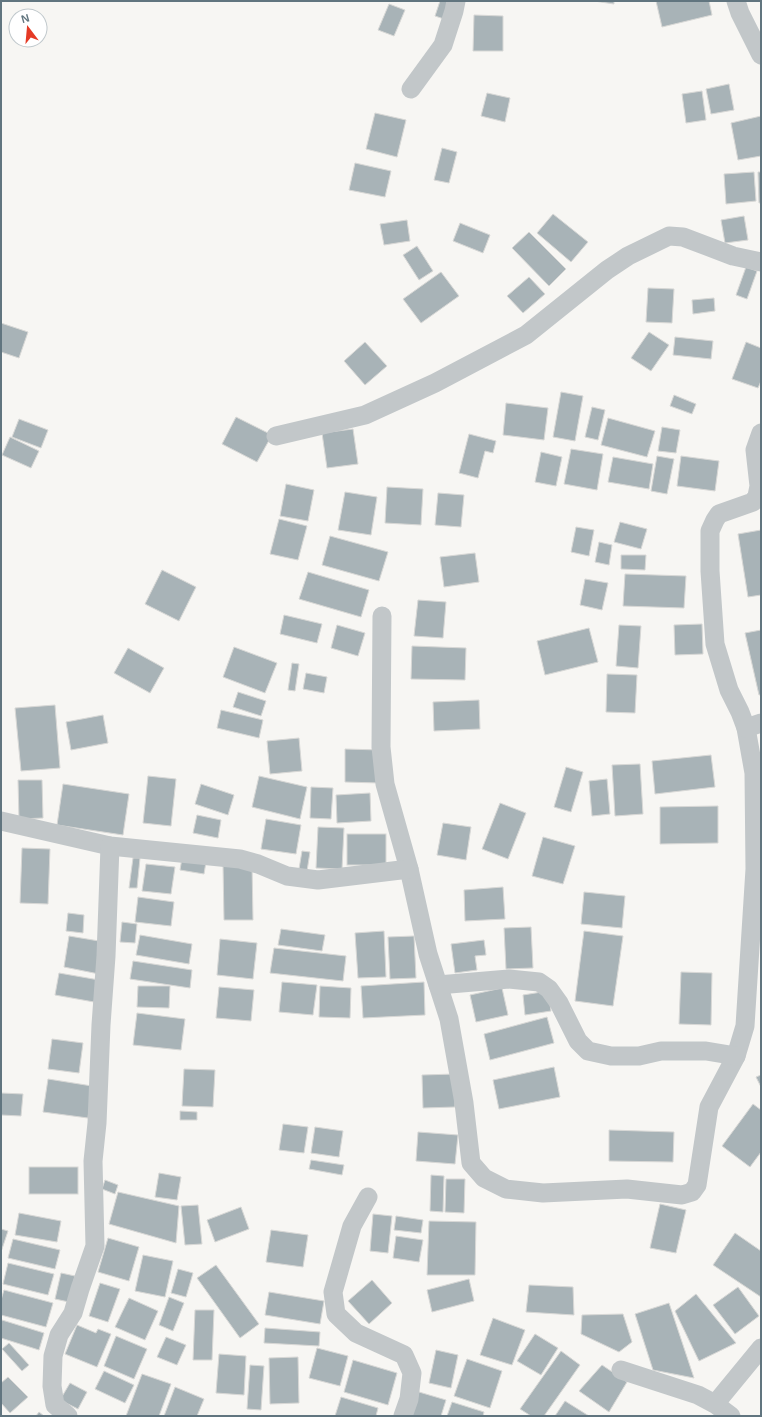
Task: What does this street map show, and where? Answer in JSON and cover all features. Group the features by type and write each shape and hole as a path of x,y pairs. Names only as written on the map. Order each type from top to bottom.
{"street":[{"path":"411,89 443,45 456,1"},
{"path":"736,1 740,13 761,55"},
{"path":"276,436 365,415 435,383 526,334 607,270 628,256 669,236 683,237 733,256 761,262"},
{"path":"382,616 381,747 385,784 409,869 428,954 450,1027 464,1103 471,1164 484,1178 506,1189 543,1193 627,1189 682,1195 692,1192 697,1185 709,1107 736,1056 745,1026 755,870 753,726 740,712 729,690 715,644 710,570 710,531 719,514 753,502 757,496 760,486 755,450 761,433"},
{"path":"1,821 110,846 240,859 258,864 287,876 318,880 409,869"},
{"path":"68,1416 55,1405 52,1386 53,1356 59,1335 73,1313 95,1246 93,1161 97,1123 110,846"},
{"path":"438,985 509,979 539,982 549,989 559,1003 578,1041 588,1051 611,1056 639,1056 661,1050 706,1051 736,1056"},
{"path":"368,1197 352,1226 332,1292 336,1314 356,1334 404,1355 412,1374 409,1399 404,1416"},
{"path":"715,1404 761,1348"},
{"path":"621,1370 698,1395 715,1404 731,1416"}],"building":[{"path":"440,1 454,1 447,20 435,16"},
{"path":"594,1 614,1 614,4"},
{"path":"656,1 709,1 712,15 662,27"},
{"path":"389,4 405,10 394,36 378,30"},
{"path":"474,15 503,16 503,51 473,51"},
{"path":"729,84 734,110 711,114 706,89"},
{"path":"702,91 706,120 686,123 682,94"},
{"path":"487,93 510,98 505,122 481,116"},
{"path":"375,113 406,120 397,157 366,149"},
{"path":"761,116 761,156 738,160 731,123"},
{"path":"442,148 457,152 449,183 434,180"},
{"path":"355,163 391,171 385,197 349,190"},
{"path":"754,172 756,201 726,204 724,174"},
{"path":"758,172 761,172 761,203 759,203"},
{"path":"553,214 588,242 571,262 537,233"},
{"path":"744,216 748,240 725,243 721,220"},
{"path":"407,220 410,241 384,245 380,224"},
{"path":"460,223 490,235 483,253 453,241"},
{"path":"529,232 566,269 549,286 512,248"},
{"path":"417,246 433,271 419,280 403,255"},
{"path":"746,267 757,271 747,299 736,295"},
{"path":"441,272 459,296 421,323 403,299"},
{"path":"529,277 545,294 523,313 507,296"},
{"path":"648,288 674,289 672,323 646,322"},
{"path":"714,298 715,311 693,314 692,300"},
{"path":"1,323 28,332 19,358 1,352"},
{"path":"649,332 669,345 651,371 631,358"},
{"path":"675,337 713,341 711,359 673,355"},
{"path":"365,342 387,366 365,385 344,361"},
{"path":"746,342 761,348 761,381 758,388 732,379"},
{"path":"561,392 583,396 575,441 553,437"},
{"path":"674,395 696,404 692,414 670,406"},
{"path":"506,403 548,408 544,440 503,435"},
{"path":"592,407 605,410 598,440 585,437"},
{"path":"236,417 272,435 257,462 222,444"},
{"path":"608,418 655,431 647,457 601,445"},
{"path":"19,419 48,430 41,448 12,437"},
{"path":"662,427 680,430 676,453 658,451"},
{"path":"353,429 358,464 327,468 322,433"},
{"path":"469,434 496,441 493,453 485,451 478,478 459,473"},
{"path":"10,437 39,451 31,468 2,455"},
{"path":"571,449 603,454 597,490 564,484"},
{"path":"541,452 562,457 556,486 535,482"},
{"path":"657,456 674,459 667,494 651,491"},
{"path":"681,456 719,461 715,491 677,486"},
{"path":"613,457 653,464 649,489 608,482"},
{"path":"286,484 314,490 308,521 280,516"},
{"path":"387,487 423,489 421,525 385,523"},
{"path":"345,492 377,497 371,535 338,530"},
{"path":"438,493 464,495 461,527 435,525"},
{"path":"279,519 307,526 298,560 270,554"},
{"path":"620,522 647,529 641,549 614,542"},
{"path":"576,527 594,530 589,556 571,552"},
{"path":"761,530 761,595 748,597 738,534"},
{"path":"330,536 388,552 379,581 322,565"},
{"path":"599,542 612,545 609,565 595,562"},
{"path":"475,553 479,582 444,587 440,557"},
{"path":"621,555 646,555 645,570 621,569"},
{"path":"162,570 196,587 179,621 145,604"},
{"path":"308,572 369,590 361,617 299,599"},
{"path":"625,574 686,576 684,608 623,606"},
{"path":"585,579 608,583 602,610 580,605"},
{"path":"418,600 446,602 443,638 414,636"},
{"path":"284,615 322,624 317,643 280,634"},
{"path":"702,624 703,654 675,655 674,625"},
{"path":"337,625 365,633 358,656 331,648"},
{"path":"619,625 641,626 638,668 616,666"},
{"path":"589,628 598,662 545,675 537,641"},
{"path":"761,630 761,695 759,695 745,633"},
{"path":"412,646 466,648 465,680 411,679"},
{"path":"234,647 277,663 265,693 223,677"},
{"path":"128,648 164,668 150,693 114,673"},
{"path":"292,663 299,664 295,691 288,690"},
{"path":"306,673 327,677 324,693 303,689"},
{"path":"607,674 637,675 635,713 606,712"},
{"path":"238,692 266,701 261,716 233,707"},
{"path":"479,700 480,729 434,731 433,702"},
{"path":"55,705 60,768 21,771 15,708"},
{"path":"221,710 263,720 259,738 217,728"},
{"path":"103,715 108,743 71,750 66,722"},
{"path":"299,738 302,771 270,774 267,741"},
{"path":"345,749 380,750 379,783 345,782"},
{"path":"711,755 715,787 655,794 652,761"},
{"path":"640,764 643,814 615,816 612,765"},
{"path":"566,767 583,772 571,812 554,807"},
{"path":"148,776 176,779 171,826 143,823"},
{"path":"259,776 307,787 300,819 252,807"},
{"path":"607,779 610,814 592,816 589,781"},
{"path":"18,780 42,780 43,818 19,819"},
{"path":"63,784 129,794 123,835 57,825"},
{"path":"201,784 234,795 228,815 195,804"},
{"path":"311,787 333,788 331,819 310,818"},
{"path":"370,793 371,821 337,823 336,795"},
{"path":"500,803 526,813 508,859 482,849"},
{"path":"718,806 718,843 660,844 660,807"},
{"path":"197,815 221,820 218,838 193,833"},
{"path":"266,819 301,825 296,854 261,849"},
{"path":"443,823 471,827 466,860 437,855"},
{"path":"318,827 344,828 342,869 316,868"},
{"path":"347,834 386,834 386,865 347,865"},
{"path":"543,837 575,846 563,884 532,876"},
{"path":"22,848 50,849 48,904 20,903"},
{"path":"302,851 310,852 307,871 299,869"},
{"path":"133,858 140,858 137,888 129,888"},
{"path":"182,858 206,862 204,874 180,870"},
{"path":"146,864 175,867 171,894 142,891"},
{"path":"223,865 252,865 253,920 224,920"},
{"path":"503,887 505,919 465,921 464,890"},
{"path":"584,892 625,896 622,928 581,924"},
{"path":"138,897 174,902 171,926 135,922"},
{"path":"68,913 84,915 83,933 66,931"},
{"path":"122,922 137,924 135,943 120,942"},
{"path":"531,927 533,968 506,969 504,928"},
{"path":"281,929 325,935 322,951 278,945"},
{"path":"384,931 386,977 358,978 355,933"},
{"path":"584,931 623,936 613,1006 575,1001"},
{"path":"140,935 192,944 189,964 136,955"},
{"path":"69,936 105,942 99,974 64,967"},
{"path":"414,936 416,978 390,979 388,937"},
{"path":"220,939 257,943 253,979 217,975"},
{"path":"484,940 486,955 475,956 477,970 455,973 451,944"},
{"path":"274,948 346,956 343,981 270,973"},
{"path":"133,961 192,970 190,988 130,979"},
{"path":"681,972 712,973 711,1025 679,1024"},
{"path":"59,973 99,980 94,1002 55,995"},
{"path":"282,982 317,985 313,1015 279,1012"},
{"path":"424,982 425,1015 363,1018 361,986"},
{"path":"138,986 170,986 169,1008 137,1007"},
{"path":"320,986 351,988 350,1018 319,1017"},
{"path":"219,987 254,990 251,1021 216,1018"},
{"path":"502,988 508,1015 476,1022 470,995"},
{"path":"548,991 551,1011 525,1015 523,995"},
{"path":"137,1013 185,1019 181,1050 133,1045"},
{"path":"547,1017 554,1043 490,1060 484,1034"},
{"path":"52,1039 83,1043 79,1073 48,1069"},
{"path":"554,1067 560,1097 499,1109 493,1080"},
{"path":"184,1069 215,1070 213,1107 182,1106"},
{"path":"455,1074 455,1107 423,1108 422,1075"},
{"path":"761,1075 761,1087 756,1077"},
{"path":"48,1079 92,1086 88,1118 43,1112"},
{"path":"1,1093 23,1094 21,1116 1,1115"},
{"path":"753,1104 761,1110 761,1152 750,1167 722,1146"},
{"path":"180,1111 197,1112 197,1120 180,1120"},
{"path":"283,1124 308,1127 304,1153 279,1150"},
{"path":"315,1127 343,1131 339,1157 311,1153"},
{"path":"609,1130 674,1132 673,1162 609,1161"},
{"path":"418,1132 458,1135 455,1164 416,1161"},
{"path":"311,1160 344,1165 342,1175 309,1169"},
{"path":"29,1167 78,1167 78,1194 29,1194"},
{"path":"159,1173 181,1177 177,1200 155,1197"},
{"path":"431,1175 444,1176 443,1212 430,1211"},
{"path":"446,1179 465,1179 464,1213 445,1212"},
{"path":"105,1180 118,1185 115,1194 102,1189"},
{"path":"118,1192 179,1206 176,1243 109,1224"},
{"path":"660,1204 686,1210 676,1253 650,1248"},
{"path":"198,1205 202,1244 185,1245 181,1206"},
{"path":"241,1207 249,1229 215,1242 207,1220"},
{"path":"19,1213 61,1221 57,1242 15,1235"},
{"path":"373,1214 392,1216 388,1253 370,1251"},
{"path":"396,1216 423,1220 421,1233 394,1230"},
{"path":"429,1221 476,1222 475,1275 427,1275"},
{"path":"1,1229 8,1231 1,1252"},
{"path":"271,1230 308,1235 303,1267 266,1262"},
{"path":"735,1233 761,1251 761,1297 713,1265"},
{"path":"396,1236 423,1240 419,1262 393,1258"},
{"path":"108,1238 139,1247 129,1281 98,1272"},
{"path":"13,1239 60,1250 55,1269 8,1258"},
{"path":"143,1255 173,1261 165,1297 135,1291"},
{"path":"8,1263 54,1274 48,1295 3,1284"},
{"path":"216,1265 259,1324 240,1338 197,1278"},
{"path":"178,1269 193,1273 186,1297 171,1293"},
{"path":"61,1273 75,1276 69,1302 55,1299"},
{"path":"469,1279 474,1301 432,1312 427,1290"},
{"path":"372,1280 392,1303 369,1324 348,1301"},
{"path":"100,1283 120,1289 108,1322 89,1316"},
{"path":"529,1285 573,1287 574,1315 526,1312"},
{"path":"738,1287 759,1316 735,1334 713,1305"},
{"path":"4,1290 53,1303 46,1327 1,1315 1,1300"},
{"path":"269,1292 324,1301 320,1324 265,1315"},
{"path":"696,1294 736,1343 699,1361 675,1311"},
{"path":"169,1297 184,1303 173,1331 159,1325"},
{"path":"129,1298 158,1311 145,1340 115,1327"},
{"path":"669,1303 694,1378 653,1370 635,1314"},
{"path":"195,1310 214,1310 212,1360 193,1360"},
{"path":"623,1314 632,1342 619,1352 581,1334 582,1315"},
{"path":"493,1318 525,1330 512,1365 480,1355"},
{"path":"2,1320 44,1333 39,1350 1,1338"},
{"path":"77,1325 96,1333 98,1329 111,1334 97,1367 65,1354"},
{"path":"265,1328 320,1332 319,1346 264,1343"},
{"path":"535,1334 558,1348 541,1375 517,1361"},
{"path":"116,1336 147,1349 134,1379 104,1366"},
{"path":"166,1337 186,1345 177,1365 157,1357"},
{"path":"9,1343 29,1365 22,1371 2,1349"},
{"path":"317,1348 348,1356 340,1386 309,1378"},
{"path":"436,1350 458,1355 451,1388 429,1383"},
{"path":"561,1351 580,1365 544,1416 531,1416 520,1409"},
{"path":"219,1354 246,1356 244,1395 216,1393"},
{"path":"298,1357 299,1403 270,1404 269,1358"},
{"path":"467,1359 502,1371 490,1408 454,1396"},
{"path":"353,1360 397,1373 388,1405 344,1392"},
{"path":"250,1365 264,1366 261,1410 247,1409"},
{"path":"602,1365 627,1382 609,1412 579,1391"},
{"path":"104,1371 134,1385 125,1403 95,1389"},
{"path":"142,1374 171,1384 159,1416 126,1416"},
{"path":"8,1377 28,1397 10,1413 1,1403 1,1383"},
{"path":"70,1383 87,1392 78,1409 60,1400"},
{"path":"175,1387 204,1399 197,1416 164,1416"},
{"path":"419,1392 446,1400 441,1416 412,1416"},
{"path":"341,1397 378,1408 376,1416 335,1416"},
{"path":"565,1401 589,1416 555,1416"},
{"path":"452,1402 484,1412 483,1416 447,1416"},
{"path":"39,1412 44,1416 36,1416"}]}
